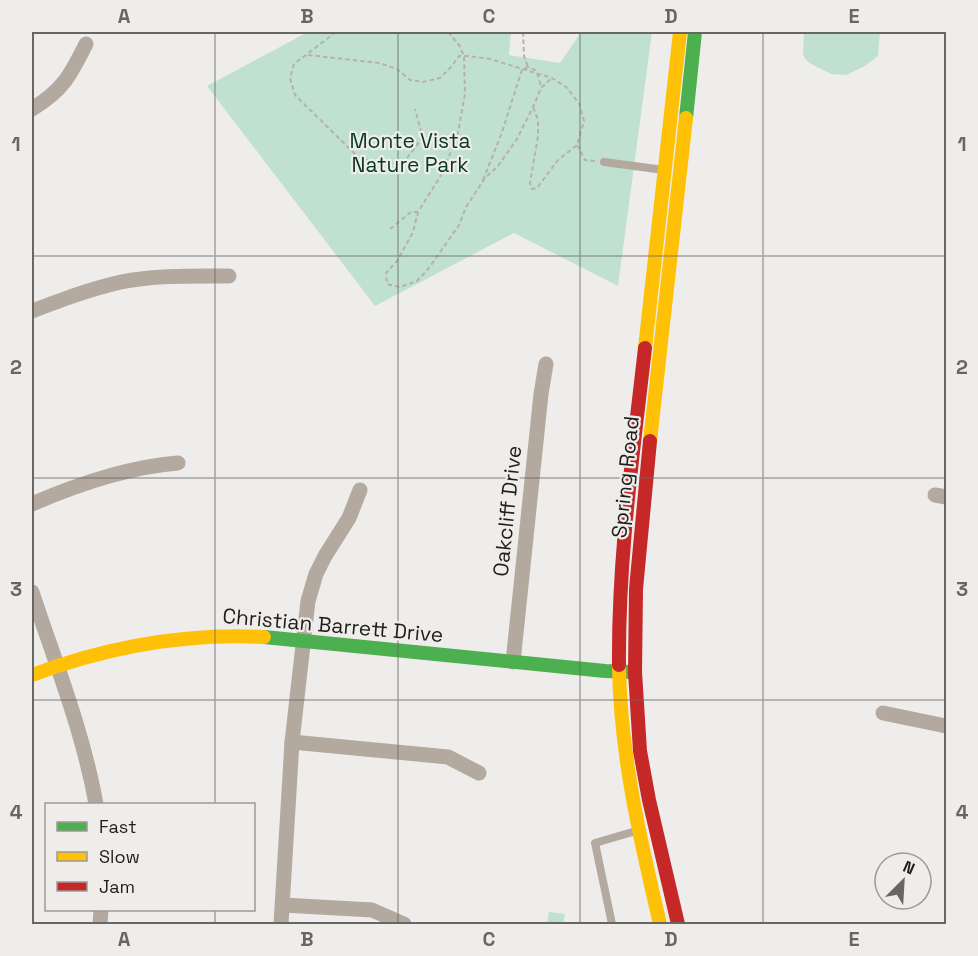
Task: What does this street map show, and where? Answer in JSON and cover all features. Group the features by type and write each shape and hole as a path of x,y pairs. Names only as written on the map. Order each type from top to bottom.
{"main road":[{"name":"Spring Road","path":"660,924 638,830 628,770 619,672 620,604 624,535 680,32"},
{"name":"Spring Road","path":"678,924 644,775 640,751 635,672 638,556 695,32"},
{"name":"Christian Barrett Drive","path":"32,675 58,665 147,643 230,636 281,638 635,672"}],"street":[{"path":"32,109 61,87 86,44"},
{"path":"32,311 121,282 170,276 228,276"},
{"name":"Oakcliff Drive","path":"513,662 546,364"},
{"path":"32,504 96,480 137,468 178,463"},
{"path":"281,924 292,742 308,601 316,574 348,518 360,490"},
{"path":"32,592 85,750 96,803"},
{"path":"883,713 946,726"},
{"path":"292,742 448,757 479,772"},
{"path":"283,905 372,910 404,924"}],"lane":[{"path":"603,162 664,170"},
{"path":"612,924 595,843 638,830"}],"path":[{"path":"336,32 294,64 290,78 295,95 359,158 390,165 406,158 422,135 416,109"},
{"path":"448,32 459,45 464,56 465,94 457,138 440,177 418,212 413,232 398,261 386,273 387,284 400,287 417,281 429,268 459,225 466,207 485,178 498,166 517,139 541,88 552,78"},
{"path":"523,32 524,56 528,68"},
{"path":"308,55 379,63 397,69 410,80 423,82 440,78 459,56 490,59 552,78 566,87 579,103 584,121 577,145 558,160 537,188 532,189 530,183 538,136 538,120 533,107"},
{"path":"522,70 528,68 535,70 541,88"},
{"path":"481,186 501,135 522,70"},
{"path":"577,145 585,160 603,162"},
{"path":"390,229 411,213 418,212"}],"green space":[{"name":"Monte Vista Nature Park","path":"308,32 511,32 509,55 560,63 581,32 652,32 618,286 514,233 375,306 207,86"},
{"path":"804,32 880,32 878,56 865,66 846,75 831,74 805,59"},
{"path":"549,912 565,914 563,924 547,924"}],"traffic: fast":[{"path":"686,118 695,32"},
{"path":"264,637 632,672"}],"traffic: slow":[{"path":"645,348 680,32"},
{"path":"650,441 686,118"},
{"path":"32,675 88,657 146,644 204,637 264,637"},
{"path":"619,665 623,731 632,796 660,924"}],"traffic: jam":[{"path":"619,665 624,546 645,348"},
{"path":"650,441 636,589 635,672 640,751 678,924"}]}
